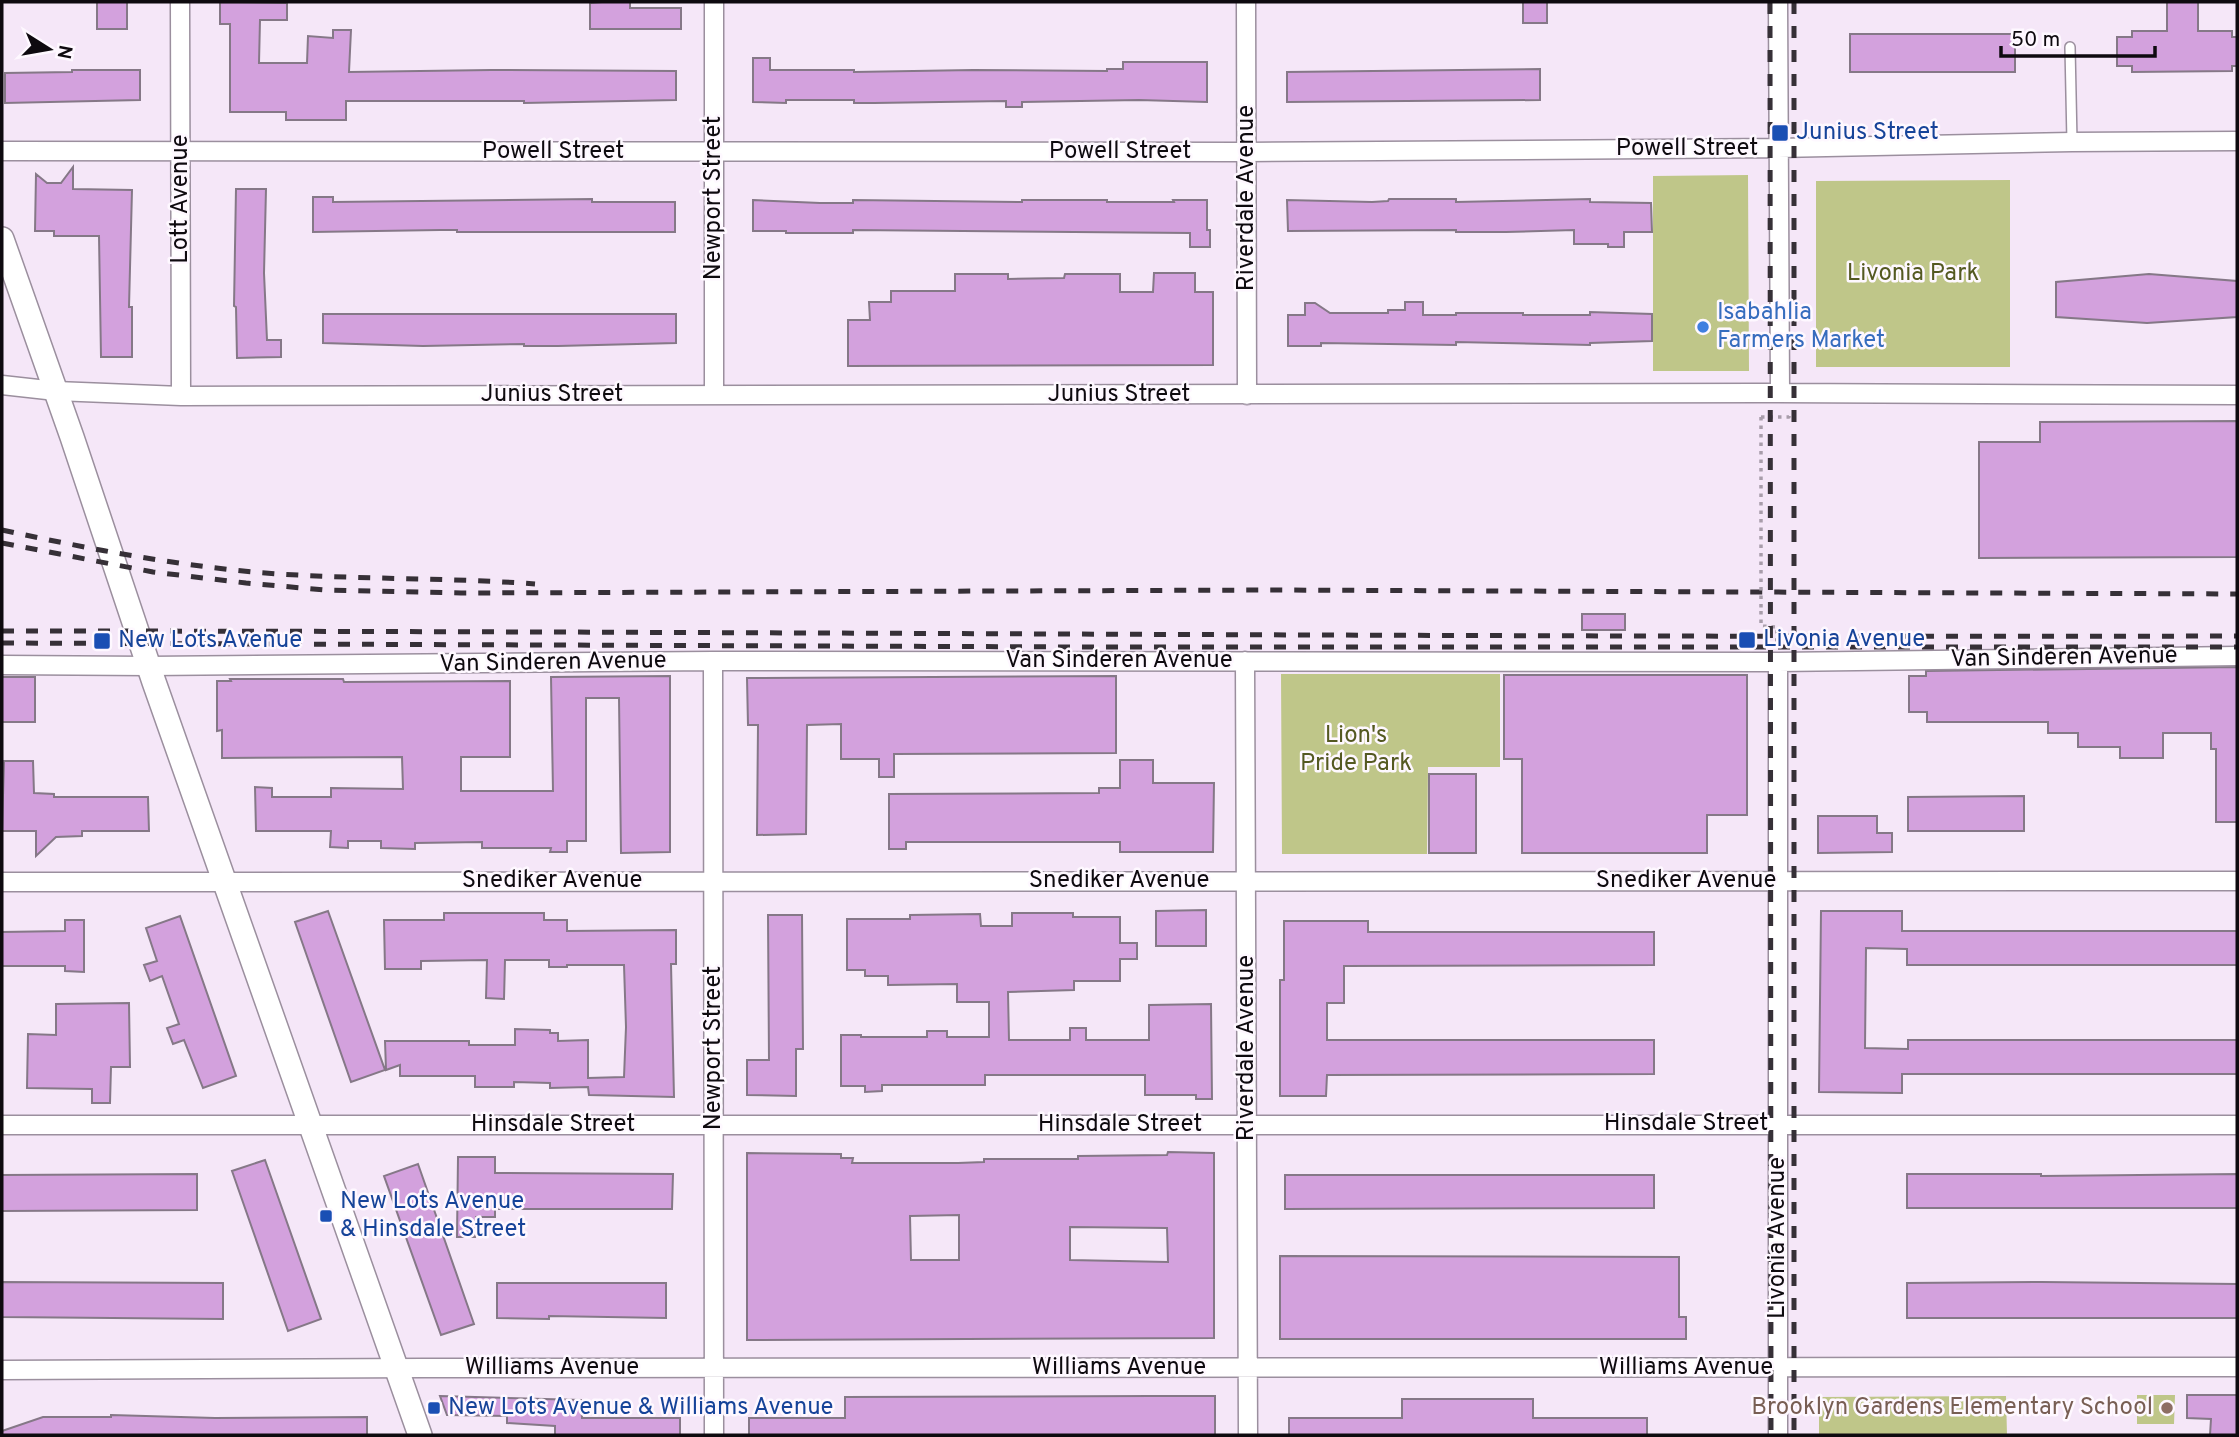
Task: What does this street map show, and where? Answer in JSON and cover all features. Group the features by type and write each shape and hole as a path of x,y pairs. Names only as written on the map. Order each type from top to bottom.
{"street":[{"name":"Lott Avenue","path":"180,2 181,396"},
{"name":"Newport Street","path":"714,2 714,395"},
{"name":"Riverdale Avenue","path":"1247,2 1247,395"},
{"path":"1778,2 1780,393"},
{"name":"Powell Street","path":"2,151 1247,152 2237,141"},
{"path":"2,239 149,666 420,1435"},
{"name":"Junius Street","path":"2,385 56,391 181,396 1780,393 2237,395"},
{"name":"Livonia Avenue","path":"1775,656 1778,1435"},
{"name":"Van Sinderen Avenue","path":"2,665 2237,656"},
{"name":"Newport Street","path":"713,661 714,1435"},
{"name":"Riverdale Avenue","path":"1245,662 1248,881 1248,1435"},
{"name":"Snediker Avenue","path":"2,882 2237,881"},
{"name":"Hinsdale Street","path":"2,1125 2237,1125"},
{"name":"Williams Avenue","path":"4,1371 2237,1367"}],"lane":[{"path":"2070,47 2072,142"}],"path":[{"path":"1775,656 1772,640 1777,640 1777,627 1761,626 1761,417 1789,417 1789,413"}],"green space":[{"path":"1748,175 1749,371 1653,371 1653,176"},
{"name":"Livonia Park","path":"2010,180 2010,367 1816,367 1816,181"},
{"name":"Lion's Pride Park","path":"1281,674 1500,674 1500,767 1428,767 1427,854 1282,854"},
{"path":"2137,1395 2175,1395 2174,1424 2137,1424"},
{"path":"2006,1396 2007,1435 1819,1435 1819,1397"}],"building":[{"path":"97,2 127,2 127,29 97,29"},
{"path":"220,2 287,3 287,20 260,20 259,63 307,63 308,36 333,38 333,30 351,30 349,72 676,71 676,100 524,103 346,101 346,120 286,120 286,112 230,112 230,24 220,24"},
{"path":"630,2 630,8 681,8 681,29 590,29 590,3"},
{"path":"1523,2 1547,2 1547,23 1523,23"},
{"path":"2167,2 2198,2 2198,31 2232,31 2232,37 2237,37 2237,66 2232,66 2232,71 2132,72 2132,66 2117,66 2117,37 2132,37 2132,31 2167,31"},
{"path":"1850,34 2015,34 2015,72 1850,72"},
{"path":"753,58 770,58 770,70 854,72 1107,71 1123,69 1123,62 1207,62 1207,102 1022,102 1022,107 1006,107 1006,101 753,102"},
{"path":"1540,69 1540,100 1287,102 1287,72"},
{"path":"140,70 140,100 5,103 5,73"},
{"path":"73,167 73,189 132,190 129,307 132,307 132,357 101,357 99,236 54,236 54,231 35,231 36,174 47,183 61,183"},
{"path":"236,189 266,189 264,273 267,340 281,340 281,357 237,358 234,306"},
{"path":"313,197 333,197 333,202 592,199 592,202 675,202 675,232 313,232"},
{"path":"1389,199 1456,199 1456,202 1590,199 1590,202 1651,203 1652,232 1624,232 1624,247 1608,247 1608,244 1574,244 1574,230 1288,231 1287,200 1372,202"},
{"path":"753,200 853,203 853,200 1207,200 1210,247 1190,247 1190,233 753,231"},
{"path":"1154,273 1195,273 1195,292 1213,292 1213,365 848,366 848,320 870,320 869,302 891,302 891,291 955,291 955,274 1008,274 1008,279 1064,278 1065,274 1120,274 1120,292 1153,292"},
{"path":"2149,274 2237,281 2237,317 2147,323 2056,317 2056,282"},
{"path":"1405,302 1423,302 1423,315 1590,315 1590,312 1652,314 1652,341 1590,345 1456,342 1456,345 1321,343 1321,346 1288,346 1288,315 1305,315 1305,303 1315,303 1330,313 1388,313 1388,310 1405,310"},
{"path":"323,314 676,314 676,343 423,346 323,343"},
{"path":"2237,421 2237,557 1979,558 1979,442 2040,442 2040,422"},
{"path":"1582,614 1625,614 1625,630 1582,630"},
{"path":"2237,667 2237,822 2216,822 2216,749 2211,749 2211,733 2163,733 2163,758 2120,758 2120,747 2078,747 2078,733 2048,733 2048,722 1927,722 1927,712 1909,712 1909,676 1926,676 1926,671"},
{"path":"1504,675 1747,675 1747,815 1707,815 1707,853 1522,853 1522,759 1504,759"},
{"path":"670,676 670,852 621,853 619,698 586,698 586,841 567,841 567,852 550,852 551,848 482,848 482,842 415,843 415,849 381,848 381,841 348,841 348,848 330,847 331,831 256,831 255,787 272,788 272,797 331,797 331,788 403,789 402,757 222,758 222,730 217,731 217,681 510,681 510,757 461,757 461,791 553,791 551,677"},
{"path":"1116,676 1116,753 894,754 894,777 879,777 879,759 841,759 841,724 807,725 806,834 757,835 758,725 748,725 747,678"},
{"path":"2,677 35,677 35,722 2,722"},
{"path":"1120,760 1153,760 1153,783 1214,783 1213,852 1120,852 1120,842 906,842 906,849 889,849 889,794 1099,793 1099,788 1120,788"},
{"path":"4,761 33,761 34,793 54,794 54,797 148,797 149,831 82,831 82,836 56,837 36,856 36,831 2,831"},
{"path":"1429,774 1476,774 1476,853 1429,853"},
{"path":"2024,796 2024,831 1908,831 1908,797"},
{"path":"1818,816 1877,816 1877,833 1892,833 1892,852 1818,853"},
{"path":"1206,910 1206,946 1156,946 1156,911"},
{"path":"328,911 385,1070 351,1082 295,922"},
{"path":"1821,911 1902,911 1902,931 2237,931 2237,965 1907,965 1907,949 1866,948 1865,1048 1908,1049 1908,1040 2237,1040 2237,1074 1902,1074 1902,1093 1819,1092"},
{"path":"444,913 544,913 544,920 567,920 567,931 676,930 676,964 671,964 674,1097 589,1095 588,1087 550,1088 550,1083 514,1082 514,1087 475,1087 475,1076 400,1076 400,1065 386,1070 385,1041 469,1041 469,1045 515,1045 515,1029 550,1030 550,1033 558,1033 558,1041 588,1040 588,1078 624,1077 624,965 549,967 549,960 505,960 504,999 486,998 487,960 421,961 421,969 385,969 384,920 444,920"},
{"path":"1012,913 1073,913 1073,917 1120,917 1120,943 1137,943 1137,959 1120,959 1120,981 1074,981 1074,990 1008,992 1009,1040 1070,1040 1070,1028 1086,1028 1086,1040 1149,1040 1149,1005 1211,1004 1212,1099 1196,1099 1196,1095 1145,1095 1145,1075 985,1075 985,1085 882,1085 882,1091 865,1092 865,1086 841,1086 841,1035 927,1037 927,1031 947,1031 947,1037 989,1037 989,1002 957,1002 957,984 888,985 888,976 865,976 865,970 847,970 847,919 910,919 910,915 980,914 981,926 1012,926"},
{"path":"768,915 802,915 803,1049 796,1049 796,1096 747,1095 747,1060 769,1060"},
{"path":"180,916 236,1076 203,1088 184,1040 173,1044 167,1028 179,1024 162,976 150,981 144,965 157,961 146,928"},
{"path":"65,920 84,920 84,972 65,971 65,966 2,966 2,932 65,931"},
{"path":"1284,921 1368,921 1368,932 1654,932 1654,965 1344,966 1344,1003 1327,1003 1327,1040 1654,1040 1654,1074 1327,1075 1326,1096 1280,1096 1280,980 1284,980"},
{"path":"129,1003 130,1067 111,1067 110,1103 92,1103 92,1089 27,1088 28,1034 56,1035 56,1004"},
{"path":"1168,1152 1214,1153 1214,1338 747,1340 747,1153 841,1154 841,1158 853,1158 852,1163 958,1163 984,1162 984,1159 1167,1155","holes":["959,1215 959,1260 911,1260 910,1216","1070,1227 1167,1228 1168,1262 1070,1260"]},
{"path":"458,1157 495,1157 495,1173 673,1174 672,1209 495,1209 495,1217 476,1217 475,1237 457,1237"},
{"path":"265,1160 321,1319 288,1331 232,1171"},
{"path":"418,1164 474,1324 441,1335 384,1176"},
{"path":"197,1174 197,1210 2,1211 2,1175"},
{"path":"1907,1174 2237,1174 2237,1208 1907,1208"},
{"path":"1285,1175 1654,1175 1654,1208 1285,1209"},
{"path":"1280,1256 1679,1257 1679,1317 1686,1317 1686,1339 1280,1339"},
{"path":"2,1282 223,1283 223,1319 2,1317"},
{"path":"497,1283 666,1283 666,1318 497,1318"},
{"path":"1907,1283 2237,1284 2237,1318 1907,1318"},
{"path":"2187,1395 2237,1395 2237,1435 2210,1435 2211,1419 2187,1418"},
{"path":"440,1396 581,1400 582,1418 680,1418 680,1435 555,1435 555,1426 507,1423 507,1416 447,1415"},
{"path":"1215,1396 1215,1435 749,1435 749,1418 845,1418 845,1397"},
{"path":"1402,1399 1533,1399 1533,1418 1647,1418 1647,1435 1289,1435 1289,1418 1402,1418"},
{"path":"111,1415 215,1418 367,1417 367,1435 2,1435 2,1431 43,1417"}],"railway":[{"path":"1770,2 1771,1435"},
{"path":"1794,2 1794,1435"},
{"path":"2,530 127,555 253,572 535,584"},
{"path":"2,543 153,572 325,590 461,593 1271,590 2237,594"},
{"path":"2,631 2237,636"},
{"path":"2,643 2237,647"}],"place":[{"name":"Junius Street","path":"1780,133"},
{"name":"Isabahlia Farmers Market","path":"1703,327"},
{"name":"Livonia Avenue","path":"1747,640"},
{"name":"New Lots Avenue","path":"102,641"},
{"name":"New Lots Avenue & Hinsdale Street","path":"326,1216"},
{"name":"New Lots Avenue & Williams Avenue","path":"434,1408"},
{"name":"Brooklyn Gardens Elementary School","path":"2167,1408"}]}
